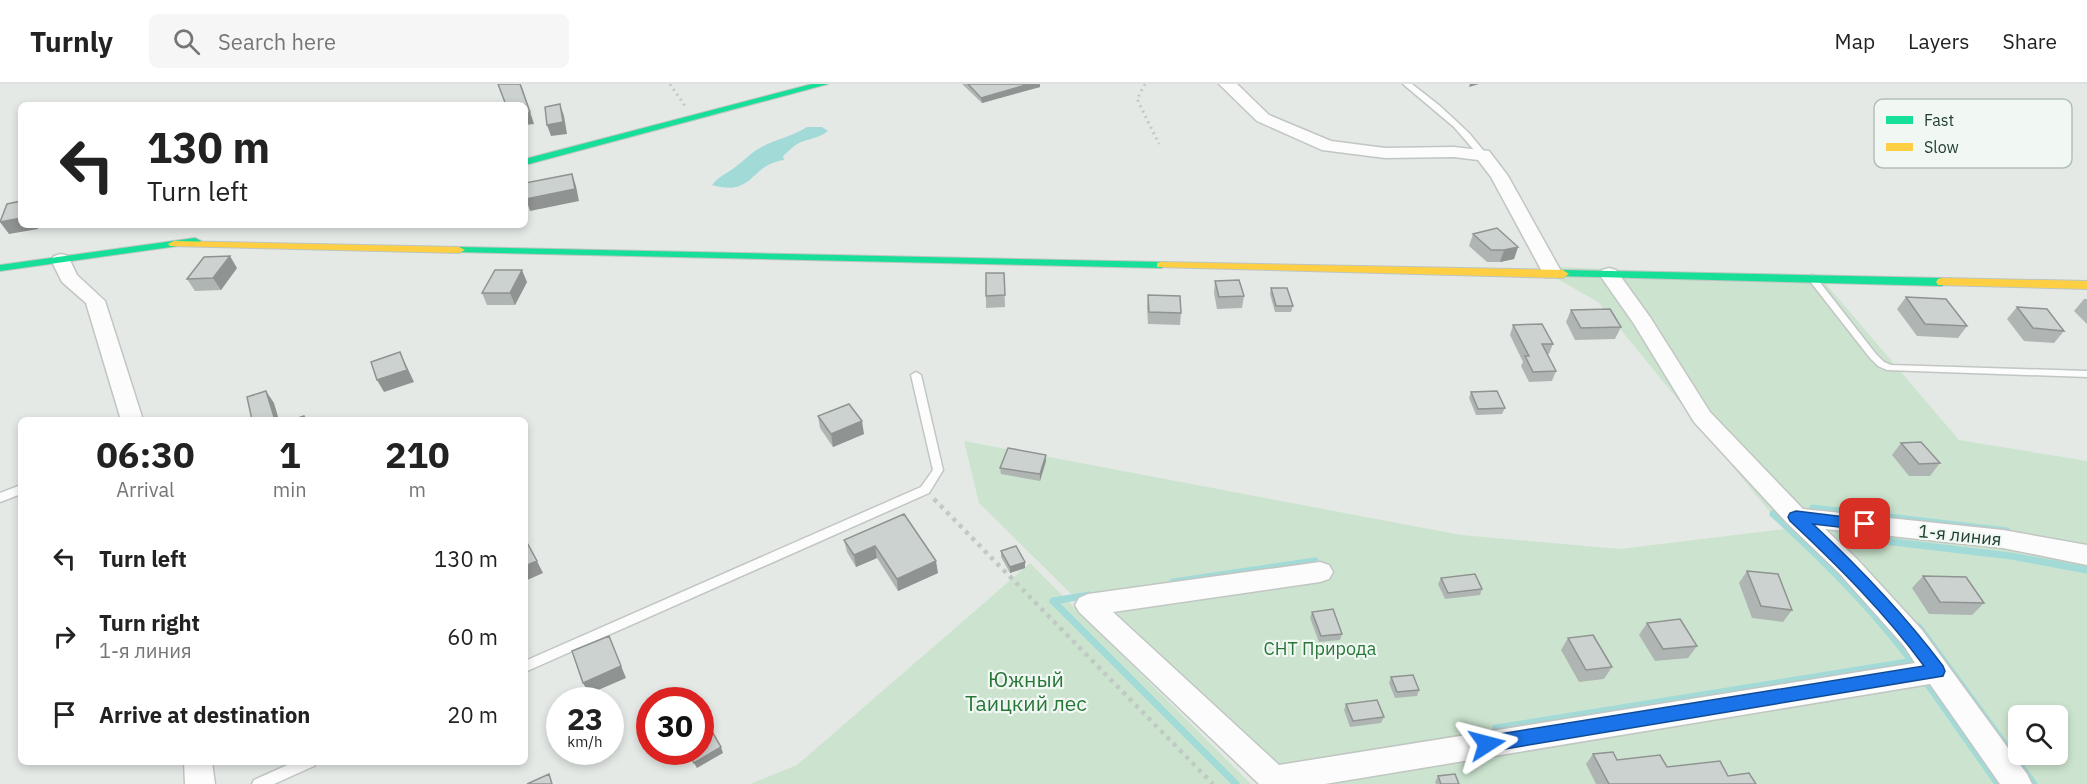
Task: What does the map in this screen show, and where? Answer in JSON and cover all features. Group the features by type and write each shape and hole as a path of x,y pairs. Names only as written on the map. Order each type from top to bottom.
{"street":[{"path":"528,161 823,84"},
{"path":"1227,84 1263,118 1328,146 1385,153 1483,154 1499,177 1552,273"},
{"path":"0,268 251,232"},
{"path":"174,244 2087,285"},
{"path":"61,260 69,278 95,301 131,417"},
{"path":"1609,274 1643,322 1702,417 1796,517 1848,566 1913,638 2017,784"},
{"name":"1-я линия","path":"1796,517 2003,539 2087,555"},
{"path":"1320,572 1088,604 1274,779 1937,671"},
{"path":"198,765 200,784"}],"lane":[{"path":"1407,84 1442,110 1466,133 1483,154"},
{"path":"1812,278 1873,356 1881,364 1890,368 2087,374"},
{"path":"528,666 925,490 938,470 916,375"},
{"path":"0,498 18,490"},
{"path":"259,784 302,765"}],"path":[{"path":"670,84 694,118"},
{"path":"1145,84 1137,99 1141,112 1156,133 1159,144"},
{"path":"925,490 1213,784"}],"green space":[{"name":"СНТ Природа","path":"1535,266 1821,278 1959,440 2087,461 2087,784 1263,784 979,503 964,441 1461,535 1620,549 1784,529 1598,302"},
{"name":"Южный Таицкий лес","path":"1030,563 1251,784 750,784 797,765"}],"water":[{"path":"807,127 822,127 828,131 798,143 783,156 784,160 764,168 744,184 726,188 712,185 756,150"}],"building":[{"path":"498,84 520,84 526,102 505,102"},
{"path":"968,84 1029,84 981,98"},
{"path":"560,104 563,122 547,125 545,107"},
{"path":"572,174 575,189 528,199 528,182"},
{"path":"18,202 18,219 0,222 7,204"},
{"path":"1497,228 1518,247 1491,250 1473,234"},
{"path":"230,256 213,278 187,279 204,257"},
{"path":"495,270 522,270 510,293 482,293"},
{"path":"986,273 1004,273 1005,295 986,296"},
{"path":"1239,280 1244,296 1219,297 1215,281"},
{"path":"1271,288 1287,288 1293,306 1276,306"},
{"path":"1148,295 1180,296 1181,313 1149,312"},
{"path":"1906,297 1946,299 1967,326 1925,324"},
{"path":"2017,307 2047,309 2064,331 2033,328"},
{"path":"1610,309 1621,327 1581,328 1571,310"},
{"path":"1542,324 1553,344 1542,344 1556,371 1533,372 1525,356 1529,356 1513,325"},
{"path":"400,352 407,370 377,380 371,362"},
{"path":"266,391 274,417 251,417 247,397"},
{"path":"1497,391 1505,408 1478,409 1471,392"},
{"path":"849,404 862,421 831,434 818,416"},
{"path":"1921,442 1940,463 1919,464 1901,443"},
{"path":"1008,448 1046,455 1040,474 1000,468"},
{"path":"904,514 936,561 897,579 875,546 854,555 844,540"},
{"path":"528,544 537,561 528,565"},
{"path":"1016,546 1025,562 1010,567 1001,551"},
{"path":"1747,571 1778,574 1792,610 1761,606"},
{"path":"1475,574 1482,589 1448,593 1441,578"},
{"path":"1923,576 1966,577 1984,603 1940,602"},
{"path":"1333,609 1342,634 1321,636 1312,612"},
{"path":"1680,619 1697,646 1663,649 1647,623"},
{"path":"1593,635 1612,667 1586,670 1568,638"},
{"path":"609,636 621,666 583,683 572,651"},
{"path":"1413,675 1419,690 1397,692 1391,677"},
{"path":"1377,700 1384,717 1353,721 1346,704"},
{"path":"714,735 721,747 714,751"},
{"path":"1613,752 1617,760 1660,755 1667,767 1720,761 1728,776 1749,773 1756,784 1609,784 1593,754"},
{"path":"549,774 552,784 527,784"},
{"path":"1455,774 1459,784 1441,784 1438,776"}],"waterway":[{"path":"1813,508 2007,531"},
{"path":"1773,514 1847,585 1912,661"},
{"path":"1851,537 2011,556 2087,570"},
{"path":"1173,582 1315,561"},
{"path":"1089,595 1053,601 1236,784"},
{"path":"1919,627 2034,784"},
{"path":"1496,728 1912,661"},
{"path":"1924,679 1998,784"}],"traffic: fast":[{"path":"528,161 823,84"},
{"path":"0,268 195,241"},
{"path":"459,250 1161,265"},
{"path":"1563,274 1942,282"}],"traffic: slow":[{"path":"174,244 459,250"},
{"path":"1161,265 1563,274"},
{"path":"1942,282 2087,285"}],"route":[{"path":"1487,744 1937,671 1913,638 1848,566 1796,517 1865,524"}]}
